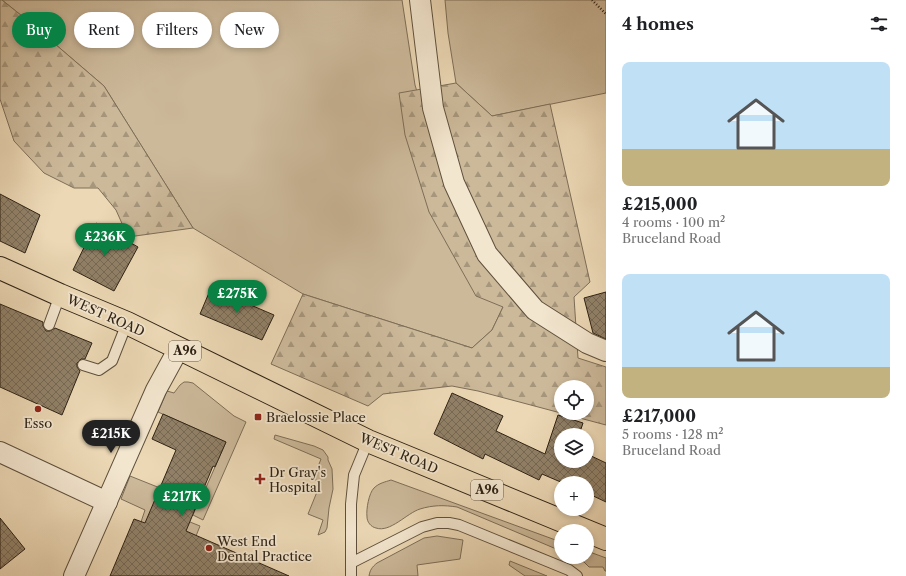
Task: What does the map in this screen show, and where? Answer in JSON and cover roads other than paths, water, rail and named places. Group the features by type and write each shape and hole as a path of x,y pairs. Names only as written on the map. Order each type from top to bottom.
{"highway":[{"name":"WEST ROAD","path":"0,268 127,323 368,441 606,539"}],"street":[{"path":"420,0 433,108 454,183 487,254 535,310 587,344 606,352"},
{"path":"74,576 156,390 179,348"},
{"path":"0,452 107,502"}],"lane":[{"path":"49,325 60,295"},
{"path":"83,365 99,370 112,361 127,323"},
{"path":"351,576 350,533 354,475 368,441"},
{"path":"351,563 422,527 436,523 449,523 459,525 569,570 577,576"}],"place":[{"name":"Esso","path":"38,409"},
{"name":"Braelossie Place","path":"258,417"},
{"name":"Dr Gray's Hospital","path":"260,479"},
{"name":"West End Dental Practice","path":"209,548"}]}
